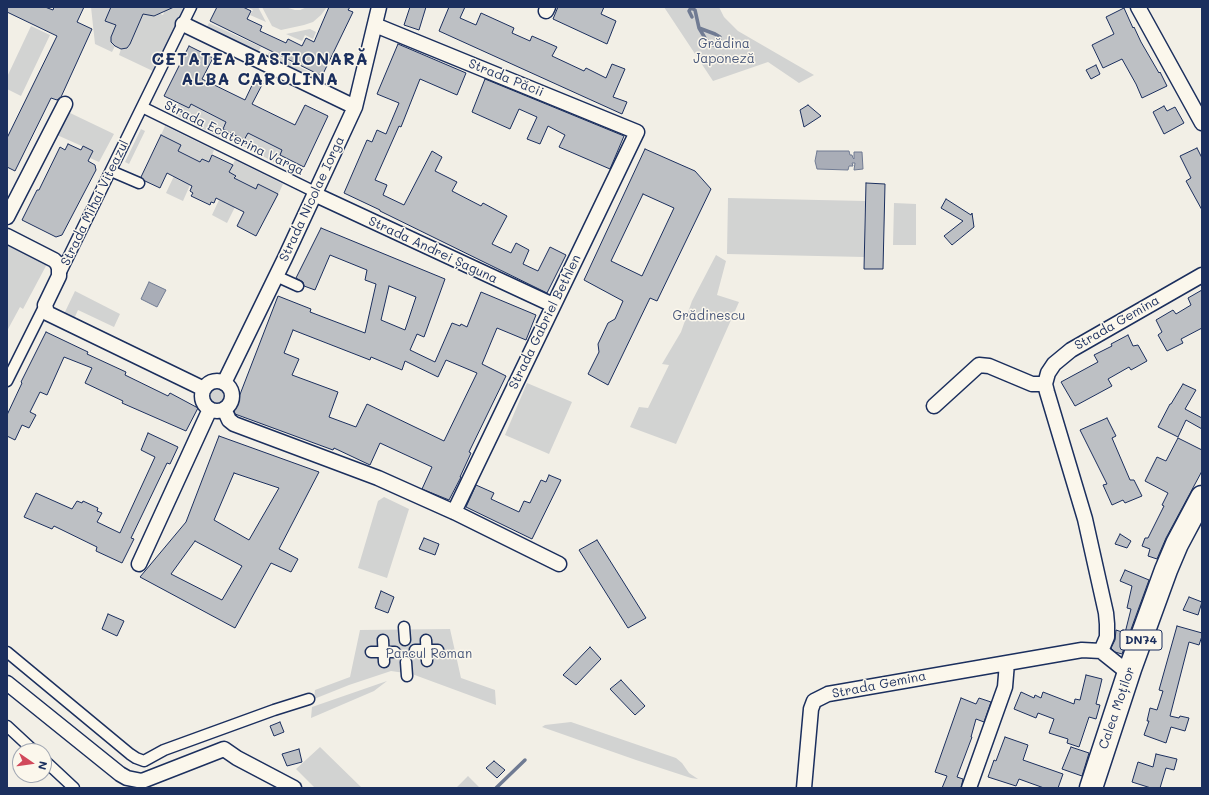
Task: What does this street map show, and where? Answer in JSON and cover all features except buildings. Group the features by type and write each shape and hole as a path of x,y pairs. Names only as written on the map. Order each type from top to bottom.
{"main road":[{"name":"Calea Moților","path":"1091,788 1130,670 1166,570 1177,544 1202,497"},
{"name":"Calea Moților","path":"1107,788 1177,581 1202,525"}],"street":[{"name":"Strada Mihai Viteazul","path":"7,381 191,7"},
{"name":"Strada Nicolae Iorga","path":"224,383 355,107 380,7"},
{"path":"1138,7 1202,123"},
{"path":"183,24 355,107"},
{"name":"Strada Păcii","path":"375,25 637,132"},
{"path":"7,217 65,104"},
{"name":"Strada Ecaterina Varga","path":"142,107 315,193"},
{"name":"Strada Gabriel Bethlen","path":"454,512 637,132"},
{"path":"110,171 139,183"},
{"name":"Strada Andrei Șaguna","path":"315,193 553,305"},
{"path":"7,236 54,260 59,268 59,276"},
{"name":"Strada Gemina","path":"1045,384 1048,373 1054,364 1071,350 1202,275"},
{"path":"276,276 298,286"},
{"path":"45,305 47,313 51,316 204,389"},
{"path":"934,406 979,365 989,366 1032,384 1045,384 1085,519 1101,586 1108,624 1107,637 1101,651 1121,667 1130,670"},
{"path":"211,383 224,383 230,389 232,394 231,403 224,409 214,411 204,402 204,389 211,383"},
{"path":"139,564 210,409"},
{"path":"224,409 229,420 234,424 378,478 454,512 559,564"},
{"path":"404,627 405,640"},
{"path":"383,640 384,657"},
{"path":"426,645 427,661"},
{"path":"415,650 426,645 438,650"},
{"name":"Strada Gemina","path":"804,788 811,709 814,701 820,697 828,694 892,682 1082,650 1101,651"},
{"path":"7,652 133,756 144,761 164,750 274,710 309,699"},
{"path":"371,652 384,657 395,652"},
{"path":"406,662 406,676"},
{"path":"969,788 1005,687 1007,663"},
{"path":"7,683 120,774 133,780 142,781 224,749 237,758 263,770 294,788"},
{"path":"7,726 25,743"},
{"path":"52,767 74,788"}],"green space":[{"path":"91,7 111,7 105,21 116,25 111,37 111,42 115,46 112,52 95,44"},
{"path":"166,7 185,7 155,72 119,55 121,49 127,48 130,44 145,8 149,15 156,16 158,13 163,15"},
{"path":"247,7 258,7 266,22 250,15 253,10"},
{"path":"262,7 285,7 300,10 307,7 327,7 313,22 281,30 272,26"},
{"name":"Grădina Japoneză","path":"664,7 719,7 724,17 738,31 814,75 799,83 768,62 713,81"},
{"path":"209,23 261,47 257,53 206,29"},
{"path":"31,26 50,35 21,96 7,89 7,77"},
{"path":"310,29 316,32 313,39 305,35 302,41 286,34"},
{"path":"269,52 322,78 318,84 267,58"},
{"path":"179,103 191,104 226,122 219,137 174,114"},
{"path":"68,112 114,134 99,162 90,158 93,151 57,135"},
{"path":"165,126 214,150 209,162 202,159 200,162 178,151 181,145 161,135"},
{"path":"141,129 145,131 129,164 125,162"},
{"path":"247,133 282,150 276,163 241,145"},
{"path":"235,160 283,184 272,208 277,194 259,184 256,189 234,178 235,176 229,172"},
{"path":"174,176 190,185 183,201 166,193"},
{"path":"728,198 865,201 864,257 727,254"},
{"path":"219,200 235,207 227,223 212,215"},
{"path":"894,203 916,204 916,245 893,245"},
{"path":"7,243 47,264 23,309 20,307 7,331"},
{"name":"Grădinescu","path":"716,255 726,261 717,295 739,302 676,444 630,427 639,407 648,408 669,365 662,364 681,332 692,301"},
{"path":"75,291 120,314 114,327 78,310 74,319 64,314"},
{"path":"527,383 572,402 549,454 505,435"},
{"path":"214,389 220,389 224,393 224,399 220,403 214,403 210,399 210,393"},
{"path":"384,497 409,509 387,578 358,568 378,501"},
{"name":"Parcul Roman","path":"450,629 461,678 495,690 496,705 412,674 391,671 314,699 315,690 350,677 360,630"},
{"path":"387,681 374,691 311,718 312,707"},
{"path":"571,722 676,758 682,763 689,773 698,779 636,760 542,727 545,725"},
{"path":"320,747 362,788 315,788 296,769"},
{"path":"468,776 480,788 456,788"}],"shaded area":[{"path":"817,151 849,151 850,155 852,155 854,159 854,152 862,152 863,169 854,170 855,163 852,163 853,166 849,166 848,170 817,169 815,161"},
{"path":"149,282 166,290 157,307 141,299"}],"waterway":[{"path":"692,17 689,11 691,8 695,10 699,28 720,37 720,43 717,46 710,44 699,28"},
{"path":"496,788 525,760"}],"district":[{"name":"CETATEA BASTIONARĂ ALBA CAROLINA","path":"260,70"}]}
